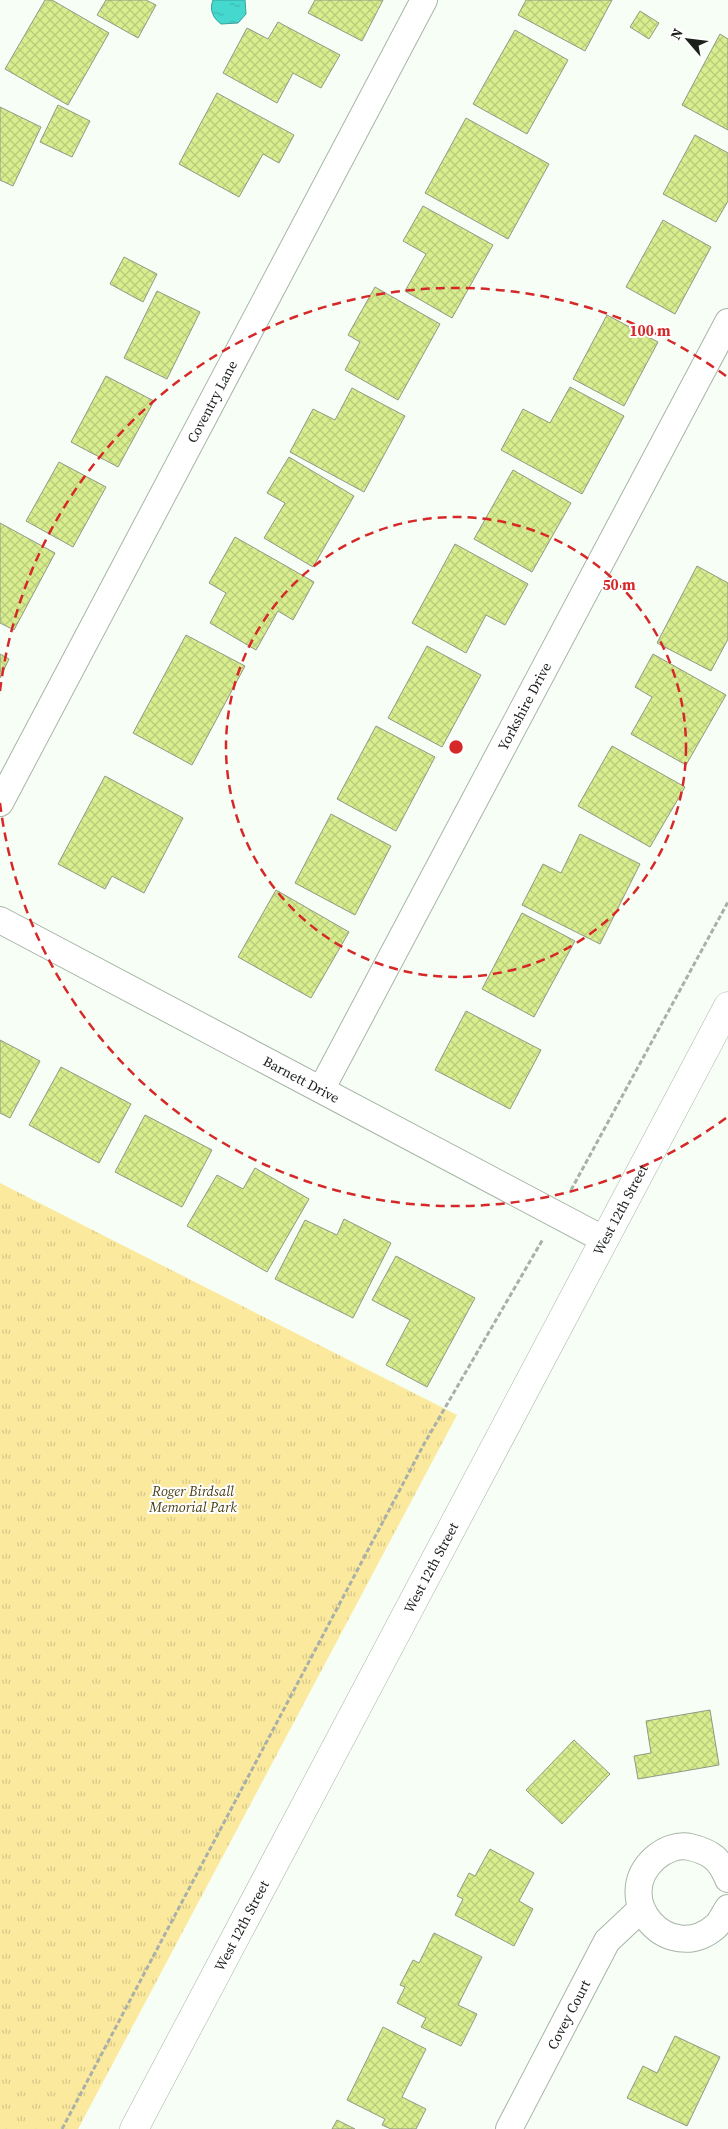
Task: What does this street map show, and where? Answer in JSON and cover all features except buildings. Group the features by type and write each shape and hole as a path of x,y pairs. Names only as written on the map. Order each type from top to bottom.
{"main road":[{"name":"West 12th Street","path":"134,2129 603,1239 728,1006"}],"street":[{"name":"Coventry Lane","path":"0,803 424,0"},
{"name":"Yorkshire Drive","path":"322,1088 728,322"},
{"name":"Barnett Drive","path":"0,920 322,1088 603,1239"},
{"path":"728,1879 723,1865 706,1851 684,1846 662,1851 646,1866 638,1887 641,1909 654,1928 674,1938 696,1938 716,1927 728,1908"},
{"name":"Covey Court","path":"509,2129 607,1941 641,1909"}],"path":[{"path":"62,2129 424,1444 557,1215 728,902"}],"green space":[{"name":"Roger Birdsall Memorial Park","path":"0,1183 457,1415 78,2129 0,2129"}],"water":[{"path":"213,0 245,0 246,14 238,23 221,24 212,14"}]}
